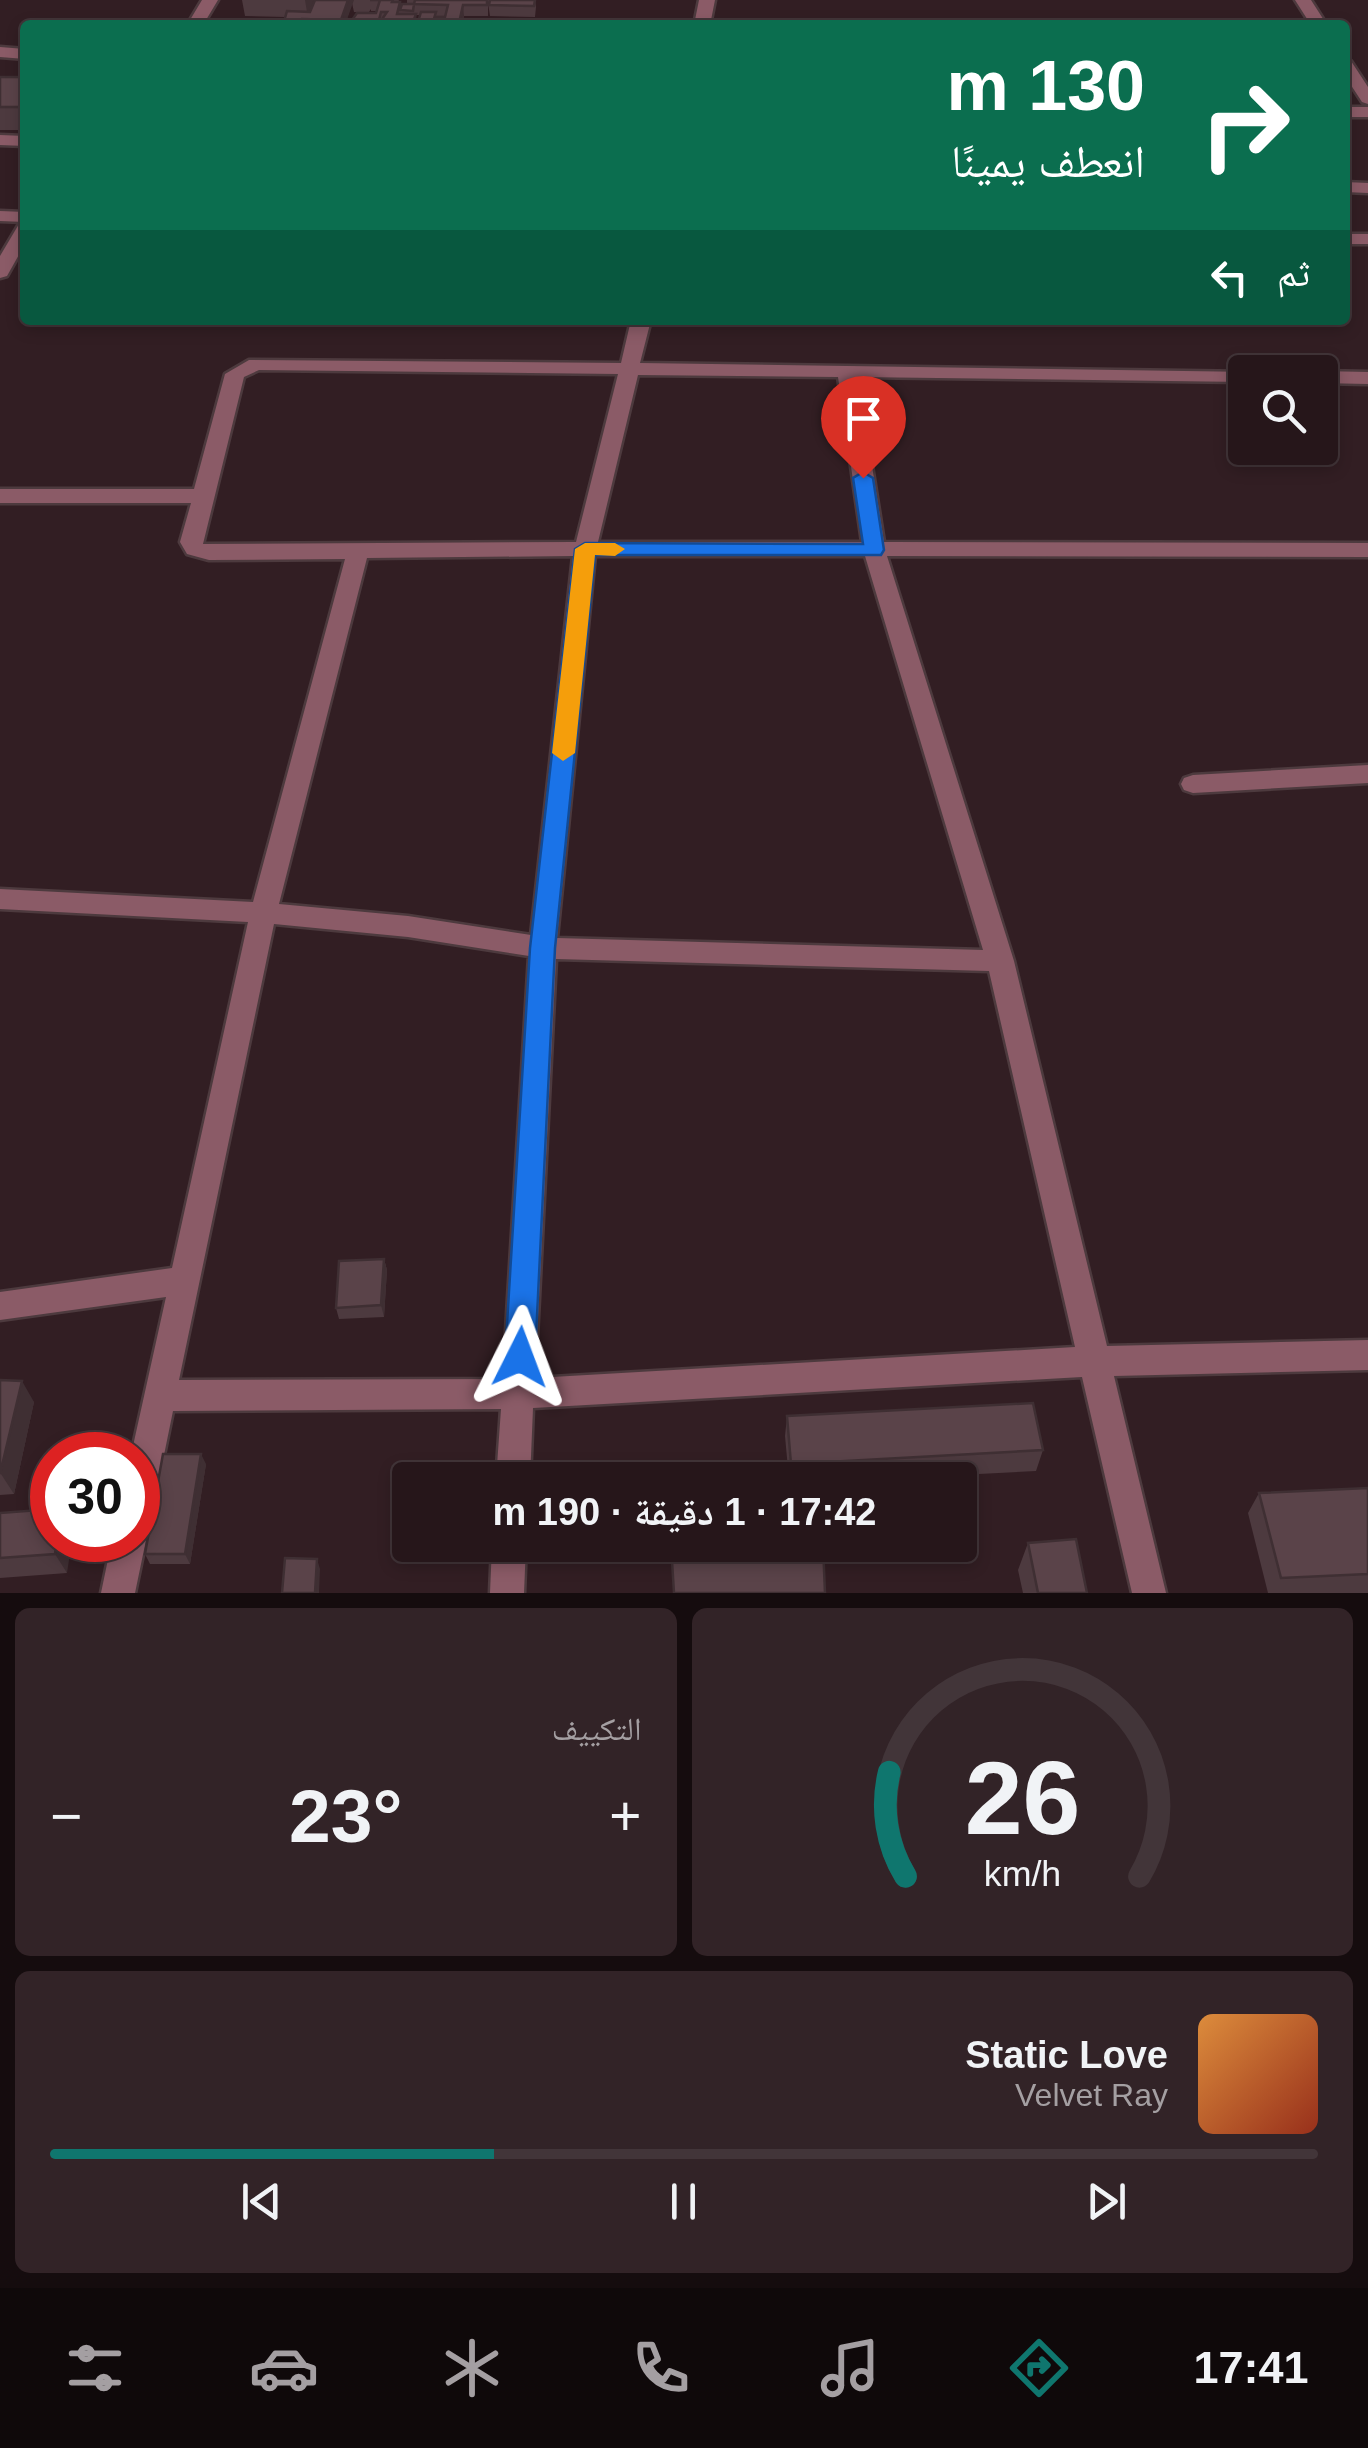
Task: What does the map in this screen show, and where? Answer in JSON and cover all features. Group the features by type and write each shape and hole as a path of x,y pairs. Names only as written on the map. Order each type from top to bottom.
{"street":[{"path":"1350,72 1368,99"},
{"path":"0,272 20,237"},
{"path":"514,1462 542,948 585,549 639,325"},
{"path":"1228,376 256,364 235,374 192,542 195,549 208,553 585,549 1368,550"},
{"path":"847,369 874,550 1000,961 1149,1593"},
{"path":"1338,377 1368,378"},
{"path":"0,496 202,496"},
{"path":"152,1432 263,915 357,553"},
{"path":"1193,784 1368,774"},
{"path":"0,899 399,922 542,948 1000,961"},
{"path":"0,1306 184,1280"},
{"path":"160,1396 518,1394 1097,1360 1368,1356"},
{"path":"118,1593 124,1562"},
{"path":"507,1593 509,1562"}],"building":[{"path":"315,0 348,0 341,20 284,20 287,11 310,12"},
{"path":"380,0 393,0 400,2 397,14 416,14 414,20 381,20 387,12 381,12 379,20 352,20 357,13 376,13"},
{"path":"415,0 487,0 487,5 463,5 460,20 436,20 445,17 448,5 414,4"},
{"path":"490,0 535,0 534,6 489,5"},
{"path":"402,4 414,4 413,11 400,10"},
{"path":"421,12 436,12 434,20 419,20"},
{"path":"0,77 20,77 20,107 0,107"},
{"path":"384,1259 381,1305 336,1308 339,1261"},
{"path":"0,1380 22,1381 0,1474"},
{"path":"1033,1403 1043,1450 791,1462 787,1416"},
{"path":"163,1454 201,1454 185,1554 160,1554"},
{"path":"1368,1488 1368,1574 1281,1578 1259,1493"},
{"path":"30,1511 30,1556 0,1558 0,1513"},
{"path":"1076,1539 1087,1593 1038,1593 1028,1543"},
{"path":"285,1558 317,1559 315,1593 282,1593"},
{"path":"672,1562 824,1562 825,1593 674,1593"}],"slow traffic":[{"path":"563,753 585,549 615,549"}],"route":[{"path":"520,1357 542,948 585,549 874,550 863,478"}]}
